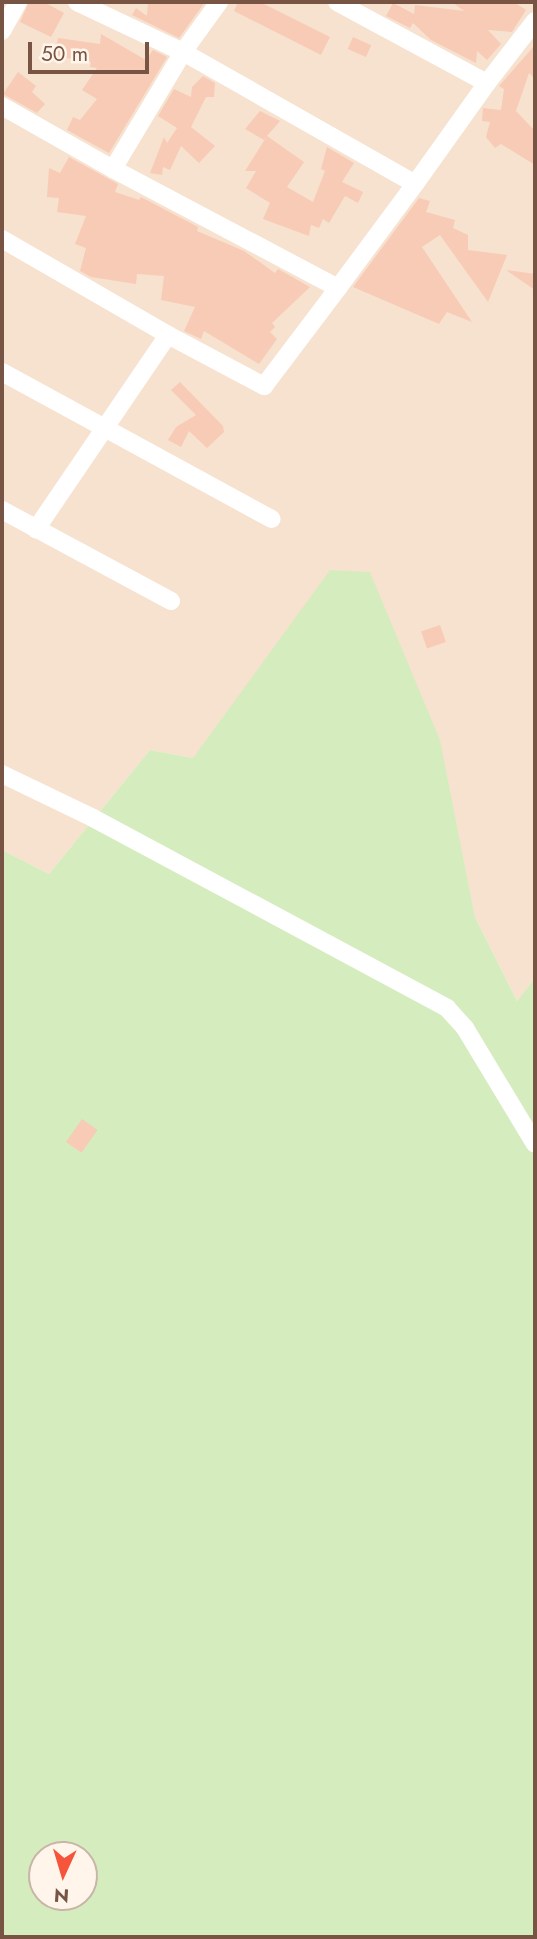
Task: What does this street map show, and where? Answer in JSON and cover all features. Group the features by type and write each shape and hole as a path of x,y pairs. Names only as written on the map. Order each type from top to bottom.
{"street":[{"path":"2,31 18,2"},
{"path":"77,2 184,52 415,184"},
{"path":"113,169 184,52 219,2"},
{"path":"337,2 486,83"},
{"path":"2,239 168,335 264,386 415,184 486,83 535,21"},
{"path":"2,106 113,169 338,288"},
{"path":"36,528 168,335"},
{"path":"2,372 272,519"},
{"path":"2,510 171,601"},
{"path":"2,774 93,818 447,1008 465,1028 535,1144"}],"shaded area":[{"path":"2,2 535,2 535,978 517,1001 475,917 439,740 193,758 150,750 49,874 2,850"}],"green space":[{"path":"330,570 370,572 440,740 475,917 517,1001 535,978 535,1937 2,1937 2,850 49,874 150,750 193,758"}],"building":[{"path":"29,2 44,2 64,13 51,37 20,22"},
{"path":"148,2 205,2 179,38 132,15 136,8 147,16"},
{"path":"238,2 260,2 330,37 321,55 234,11"},
{"path":"452,2 514,2 526,10 512,32 488,30 501,44 487,60 477,51 476,63 431,40 413,23 410,28 386,16 393,3 414,14 415,5 464,11"},
{"path":"101,34 146,60 153,50 167,57 109,153 67,130 73,117 80,120 97,99 82,90 97,68 90,67 91,62 55,56 58,38 100,44"},
{"path":"353,37 371,45 366,57 348,49"},
{"path":"535,45 535,79 529,73 516,111 535,131 535,165 501,144 495,148 486,137 490,122 482,121 483,108 501,110 504,89 499,86"},
{"path":"18,72 36,86 32,92 45,104 37,113 3,94"},
{"path":"203,76 215,83 214,97 206,97 191,127 215,146 199,163 181,146 170,170 163,167 162,175 150,173 164,137 167,143 177,128 158,116 174,89 191,97 192,87"},
{"path":"260,111 280,121 264,140 245,129"},
{"path":"267,136 304,162 287,187 313,202 325,171 321,169 327,147 354,163 342,182 363,192 358,203 345,196 329,223 323,219 319,228 311,225 309,236 263,219 270,203 246,188 256,171 245,171"},
{"path":"69,157 118,184 115,192 139,200 141,197 198,227 197,231 244,251 275,273 278,269 310,287 272,323 275,327 270,332 277,339 259,364 204,331 201,339 184,331 195,307 161,300 164,276 137,274 136,284 91,277 80,271 86,248 75,244 86,216 57,212 59,198 47,197 49,168 60,173"},
{"path":"419,198 430,201 426,212 455,220 453,228 468,235 468,250 507,255 488,302 440,235 422,247 472,322 447,312 439,324 353,287"},
{"path":"506,270 535,274 535,290"},
{"path":"180,382 223,426 224,432 207,448 189,431 181,447 168,440 176,427 196,415 171,390"},
{"path":"440,625 446,642 427,649 421,632"},
{"path":"82,1119 98,1130 82,1153 66,1142"}]}
